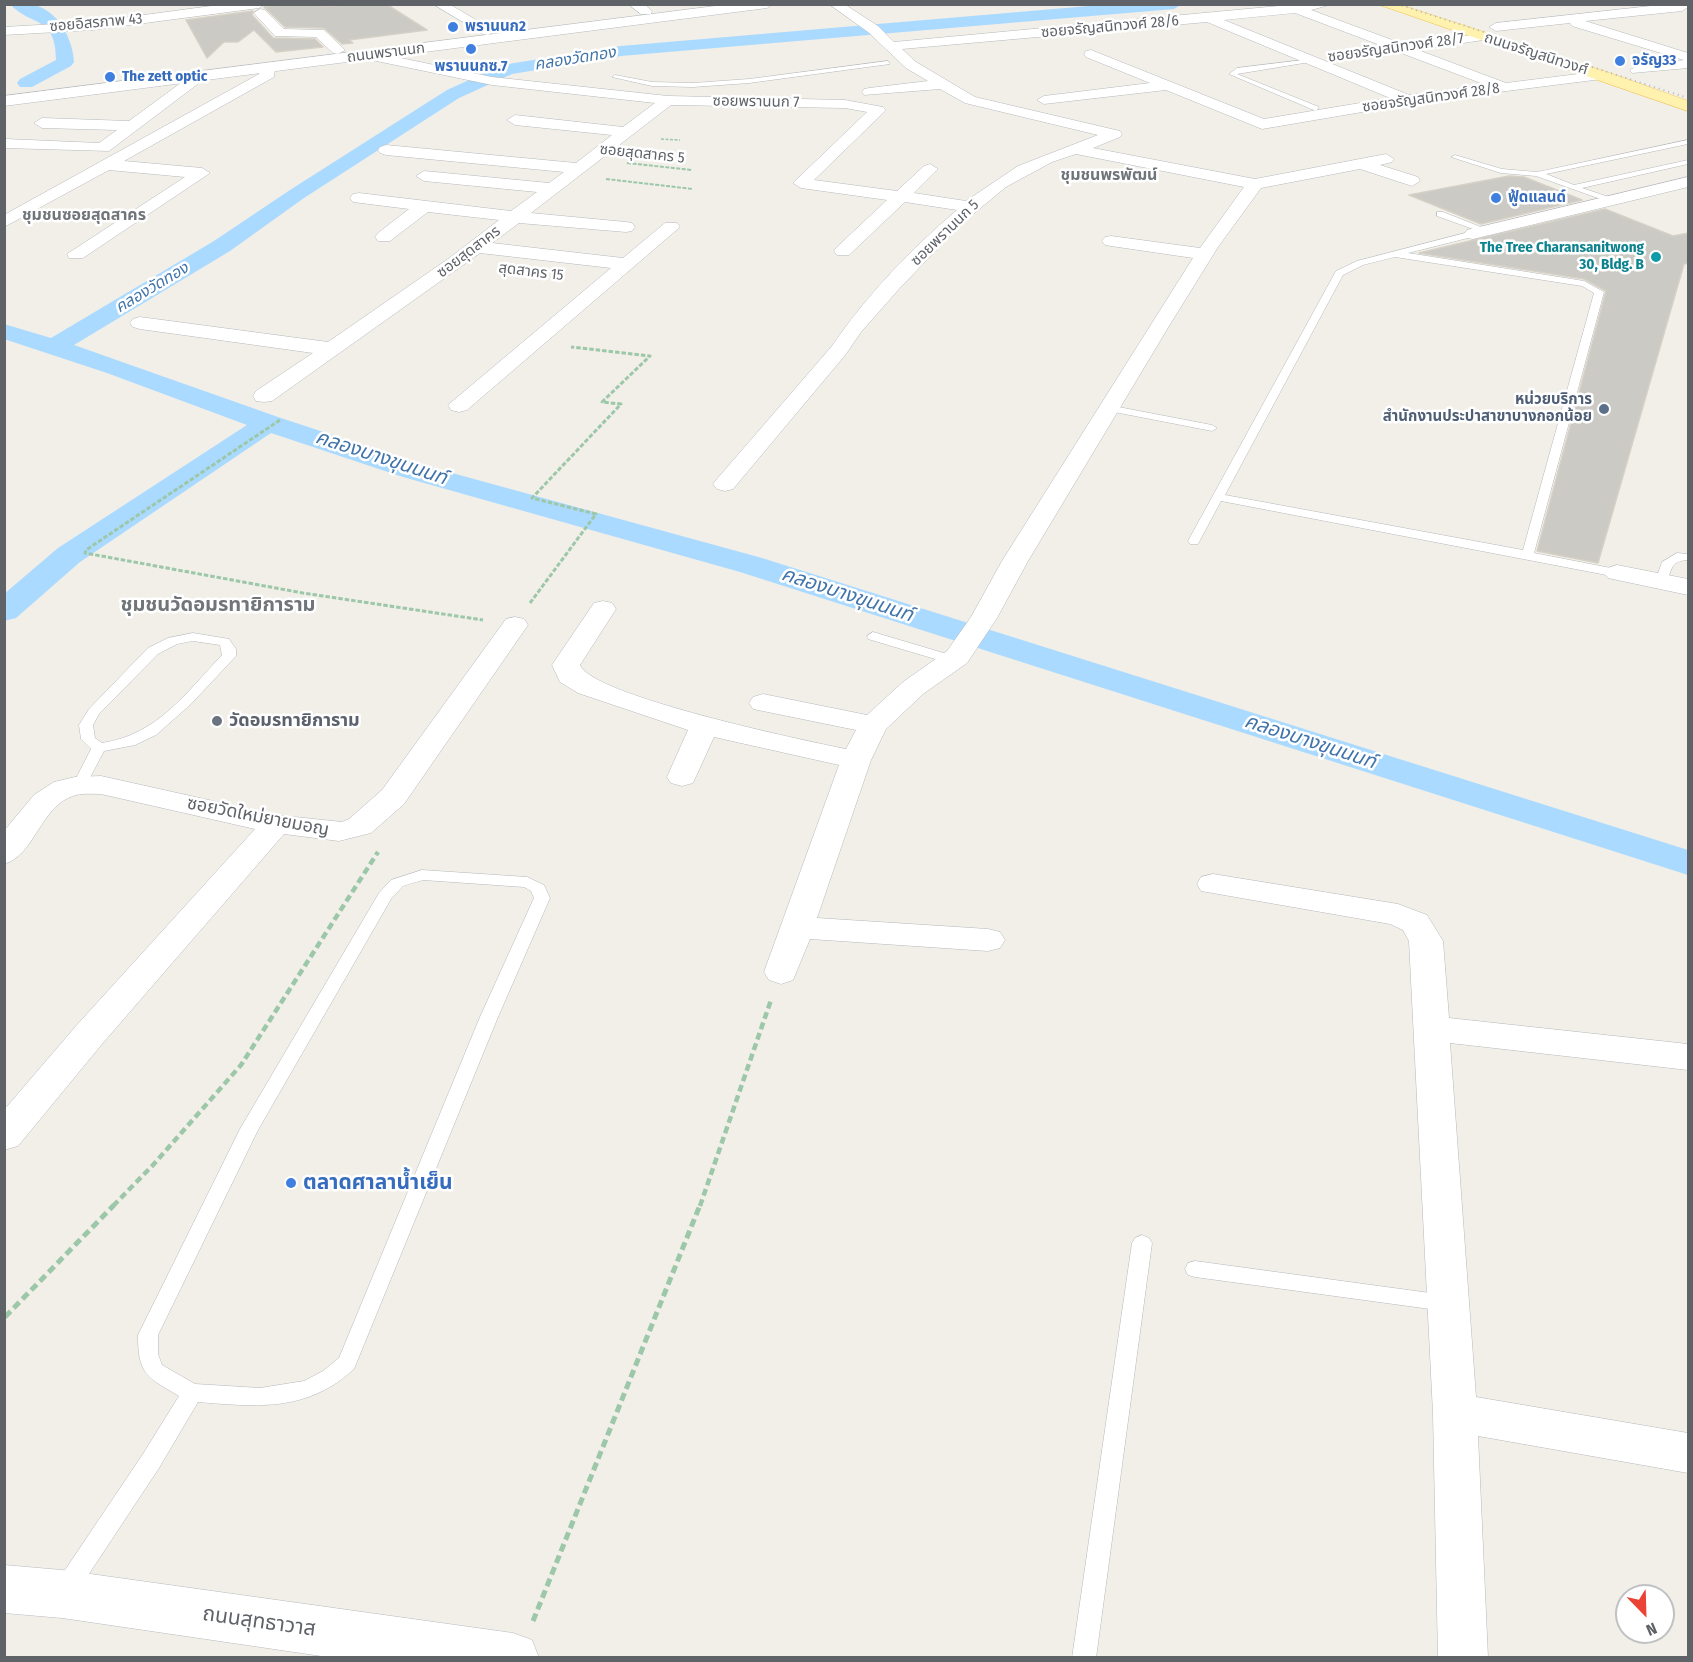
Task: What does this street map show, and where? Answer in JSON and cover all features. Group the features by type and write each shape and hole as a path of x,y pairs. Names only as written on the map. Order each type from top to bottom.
{"main road":[{"name":"ถนนพรานนก","path":"4,92 488,32 640,8 699,4"},
{"name":"ถนนพรานนก","path":"4,101 767,4"},
{"name":"ถนนจรัญสนิทวงศ์","path":"1383,4 1483,36 1603,68"},
{"name":"ถนนจรัญสนิทวงศ์","path":"1394,4 1689,101"},
{"name":"ถนนจรัญสนิทวงศ์","path":"1414,4 1689,92"},
{"name":"ถนนจรัญสนิทวงศ์","path":"1426,4 1496,27 1603,68 1689,106"},
{"path":"508,29 505,31 507,33 526,35"},
{"path":"451,36 481,37 468,42"},
{"path":"342,50 377,51 368,55"},
{"path":"1631,69 1670,82"},
{"name":"ถนนสุทธาวาส","path":"4,1588 522,1643"}],"street":[{"path":"439,4 488,32"},
{"name":"ซอยพรานนก 5","path":"725,484 839,350 854,328 970,205 1023,170 1072,148 1114,134 970,100 910,65 835,4"},
{"name":"ซอยจรัญสนิทวงศ์ 28/6","path":"884,43 1207,18 1327,4"},
{"path":"1496,27 1682,7"},
{"path":"260,9 280,33 318,33 342,50"},
{"name":"ซอยอิสรภาพ 43","path":"53,27 92,26 260,9"},
{"path":"1296,9 1506,87"},
{"path":"1633,12 1666,21"},
{"path":"1207,18 1408,100"},
{"path":"1565,19 1689,57"},
{"path":"6,37 56,33 53,27 153,32"},
{"name":"ซอยจรัญสนิทวงศ์ 28/7","path":"1366,53 1483,36"},
{"path":"1090,54 1166,86"},
{"name":"ซอยพรานนก 7","path":"368,55 492,81 645,97 665,93 845,104 878,110 800,182 804,185 961,205"},
{"name":"ซอยจรัญสนิทวงศ์ 28/7","path":"1310,60 1344,56"},
{"path":"1631,69 1689,64"},
{"path":"4,222 268,75 267,68"},
{"name":"ซอยจรัญสนิทวงศ์ 28/8","path":"1166,86 1262,124 1408,100 1506,87 1603,68"},
{"path":"6,144 103,148 198,77"},
{"path":"869,92 942,84"},
{"path":"1044,100 1166,86"},
{"name":"ซอยสุดสาคร","path":"264,396 455,263 552,188 665,93"},
{"path":"515,120 596,151"},
{"path":"42,123 132,126"},
{"path":"1072,148 1255,184 1386,159"},
{"path":"386,150 596,151"},
{"path":"1361,164 1412,181"},
{"path":"76,254 202,173 108,165"},
{"path":"843,251 930,169"},
{"path":"424,176 552,188"},
{"path":"1480,233 1689,182"},
{"path":"781,972 856,760 873,725 913,688 955,658 984,618 1015,561 1204,254 1255,184"},
{"path":"359,198 514,217 626,227"},
{"path":"384,237 425,206"},
{"path":"459,405 671,227"},
{"path":"1111,241 1204,254"},
{"path":"476,247 627,264"},
{"name":"สุดสาคร 15","path":"455,263 478,266"},
{"path":"140,323 331,349"},
{"path":"1617,573 1689,587"},
{"path":"603,609 566,665 570,676 588,687 750,738 856,760"},
{"name":"ซอยวัดใหม่ยายมอญ","path":"4,854 42,805 59,790 79,786 102,785 276,824 339,832 360,826 393,797 515,624"},
{"path":"763,703 873,725"},
{"path":"682,777 705,725"},
{"path":"4,1136 89,1035 276,824"},
{"path":"1213,884 1398,915 1415,923 1426,941 1455,1413 1463,1658"},
{"path":"797,927 988,940"},
{"path":"1432,1029 1689,1057"},
{"path":"1455,1413 1689,1453"}],"lane":[{"path":"615,77 665,93 757,81 884,43"},
{"path":"1310,60 1237,70 1232,74 1316,109"},
{"path":"1537,174 1689,142"},
{"path":"1455,157 1501,171 1537,174 1610,200"},
{"path":"1574,187 1689,162"},
{"path":"1440,214 1480,233"},
{"path":"1194,541 1339,273 1360,263 1480,233"},
{"path":"1395,254 1584,284 1599,292 1528,555"},
{"path":"1108,408 1212,428"},
{"path":"1218,497 1617,573"},
{"path":"1661,582 1668,562 1677,557 1689,557"},
{"path":"873,636 955,658"},
{"path":"193,637 225,642 229,656 160,725 142,737 124,744 99,748 88,738 86,725 94,712 153,651 173,641 193,637"},
{"path":"79,786 99,748"},
{"path":"422,874 527,882 538,888 542,898 489,1017 347,1363 325,1382 291,1394 245,1397 192,1393 154,1371 148,1354 148,1335 249,1129 385,896 397,884 422,874"},
{"path":"1084,1658 1142,1243"},
{"path":"1195,1269 1448,1303"},
{"path":"62,1594 151,1461 192,1393"}],"path":[{"name":"ซอยสุดสาคร 5","path":"596,151 692,170"},
{"path":"596,151 693,189"},
{"path":"283,418 85,553 303,593 515,624 596,514 532,498 621,404 602,402 651,356 534,342"},
{"path":"5,1317 153,1165 241,1065 379,850 372,841 348,831"},
{"path":"522,1643 691,1231 781,972"}],"building":[{"path":"284,4 330,6 386,4 427,30 349,40 353,43 342,44 324,28 285,27 264,7"},
{"path":"253,11 252,15 273,38 315,39 323,47 276,52 254,30 238,42 224,42 207,58 186,20"},
{"name":"ฟู้ดแลนด์","path":"1509,176 1524,177 1582,200 1481,224 1409,195"},
{"name":"หน่วยบริการ สำนักงานประปาสาขาบางกอกน้อย","path":"1605,209 1673,236 1689,233 1689,263 1684,264 1598,563 1537,551 1606,291 1584,279 1419,253"}],"waterway":[{"path":"18,4 53,25 65,50 65,62 26,83"},
{"name":"คลองวัดทอง","path":"53,347 222,246 297,194 453,94 508,69 621,51 1174,4"},
{"name":"คลองบางขุนนนท์","path":"4,331 53,347"},
{"name":"คลองบางขุนนนท์","path":"53,347 116,367 268,423"},
{"name":"คลองวัดทอง","path":"4,611 69,555 268,423"},
{"name":"คลองบางขุนนนท์","path":"268,423 413,471 751,565 1688,863"}],"railway":[{"path":"1397,4 1688,98"}],"place":[{"name":"พรานนก2","path":"453,27"},
{"name":"พรานนกซ.7","path":"471,49"},
{"name":"จรัญ33","path":"1620,61"},
{"name":"The zett optic","path":"110,77"},
{"name":"ฟู้ดแลนด์","path":"1496,198"},
{"name":"The Tree Charansanitwong 30, Bldg. B","path":"1656,257"},
{"name":"หน่วยบริการ สำนักงานประปาสาขาบางกอกน้อย","path":"1604,409"},
{"name":"วัดอมรทายิการาม","path":"217,721"},
{"name":"ตลาดศาลาน้ำเย็น","path":"291,1183"}],"district":[{"name":"ชุมชนพรพัฒน์","path":"1109,176"},
{"name":"ชุมชนซอยสุดสาคร","path":"84,216"},
{"name":"ชุมชนวัดอมรทายิการาม","path":"218,605"}]}
